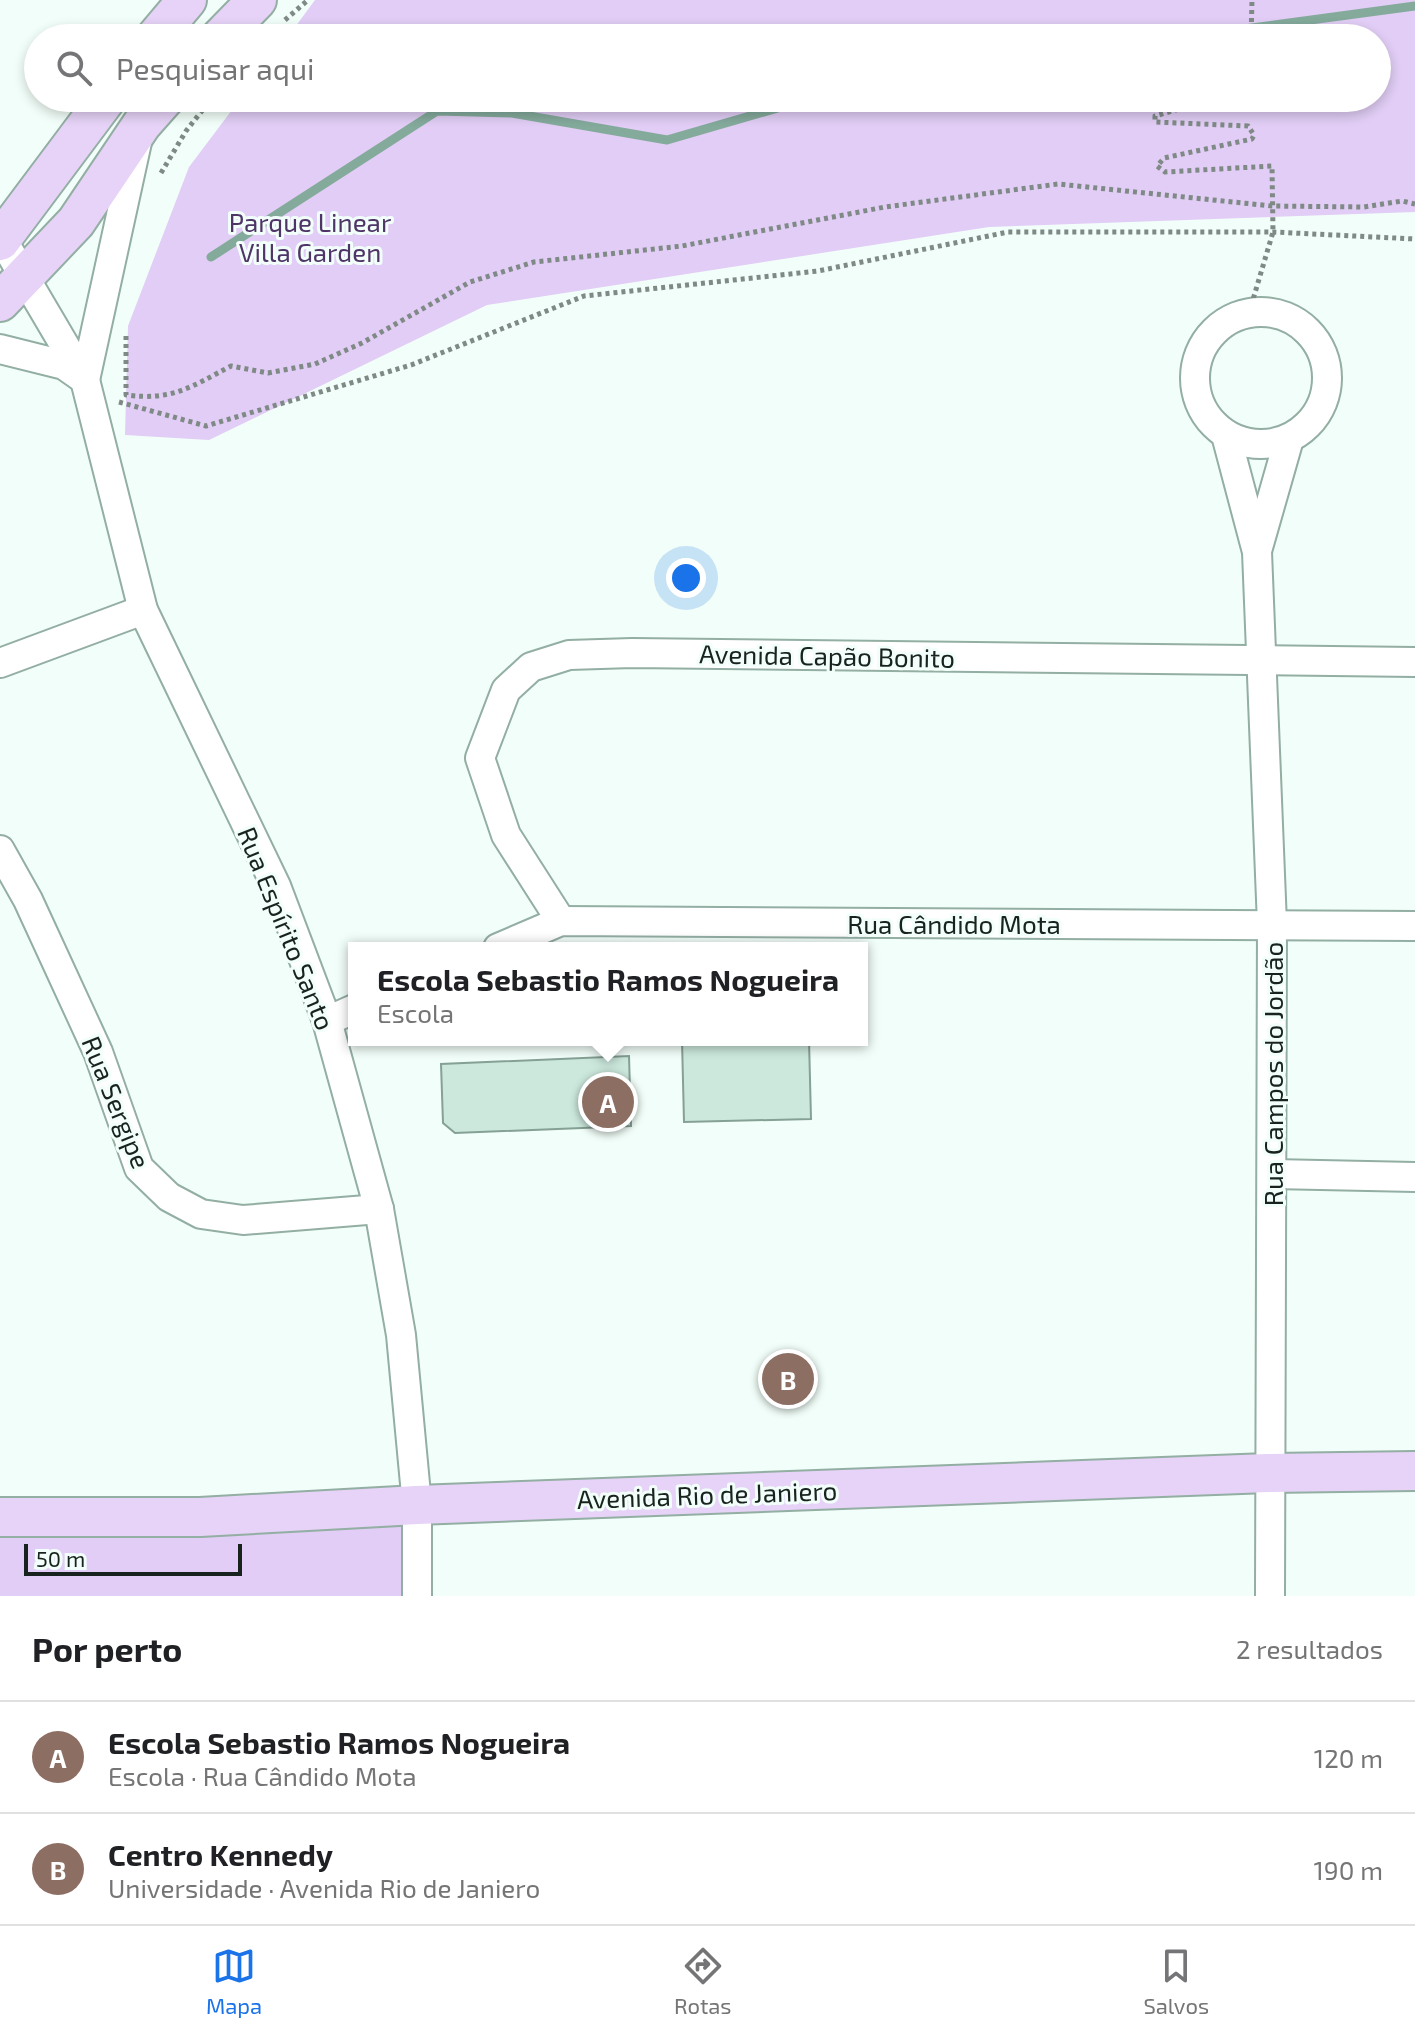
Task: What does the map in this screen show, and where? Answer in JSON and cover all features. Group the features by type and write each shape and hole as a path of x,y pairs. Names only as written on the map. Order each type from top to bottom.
{"street":[{"path":"167,24 187,0"},
{"path":"234,24 257,0"},
{"path":"85,380 13,290 1,240 97,112"},
{"path":"13,290 76,222 153,112"},
{"path":"85,380 109,255 154,112"},
{"path":"1272,312 1292,319 1309,331 1324,359 1327,390 1320,410 1307,427 1289,439 1262,445 1226,435 1209,420 1198,401 1197,367 1210,335 1228,320 1249,313 1272,312"},
{"path":"0,349 64,365 85,380"},
{"name":"Rua Espírito Santo","path":"85,380 143,610 276,886 327,1021 379,1209 401,1335 417,1505 417,1596"},
{"name":"Rua Campos do Jordão","path":"1226,435 1257,552 1272,924 1270,1596"},
{"name":"Rua Campos do Jordão","path":"1257,552 1289,439"},
{"path":"0,663 143,610"},
{"name":"Avenida Capão Bonito","path":"561,921 506,835 480,758 506,690 531,667 569,655 632,653 1415,662"},
{"name":"Rua Sergipe","path":"0,850 28,900 98,1052 139,1168 169,1197 201,1214 243,1220 379,1209"},
{"name":"Rua Cândido Mota","path":"512,942 561,921 1415,926"},
{"path":"327,1021 348,1012"},
{"path":"1273,1174 1415,1177"},
{"name":"Avenida Rio de Janiero","path":"0,1517 200,1517 417,1505 1268,1473 1415,1471"}],"path":[{"path":"1251,24 1252,0"},
{"path":"156,182 201,112"},
{"path":"1162,112 1154,119 1163,125 1248,126 1254,135 1252,139 1164,158 1158,163 1158,169 1165,172 1272,166 1273,232 1249,313"},
{"path":"125,325 126,395 159,396 188,391 231,366 268,373 315,364 362,343 470,282 534,262 682,246 885,207 1058,184 1272,206 1364,207 1402,201 1415,204"},
{"path":"115,388 116,401 206,426 411,365 584,296 818,271 1008,232 1273,232 1415,239"}],"green space":[{"name":"Parque Linear Villa Garden","path":"315,0 1415,0 1415,212 989,227 487,305 209,440 125,435 128,326 189,167 230,112 1391,112 1391,24 297,24"},
{"path":"417,1505 417,1596 0,1596 0,1517"}],"building":[{"path":"682,1046 809,1046 811,1119 684,1122"},
{"path":"629,1056 631,1126 455,1133 443,1123 441,1064"}],"waterway":[{"path":"1281,24 1415,6"},
{"path":"211,257 435,112"},
{"path":"474,112 512,113 667,140 764,112"}],"place":[{"name":"Escola Sebastio Ramos Nogueira","path":"608,1102"},
{"name":"Centro Kennedy","path":"788,1379"}]}
